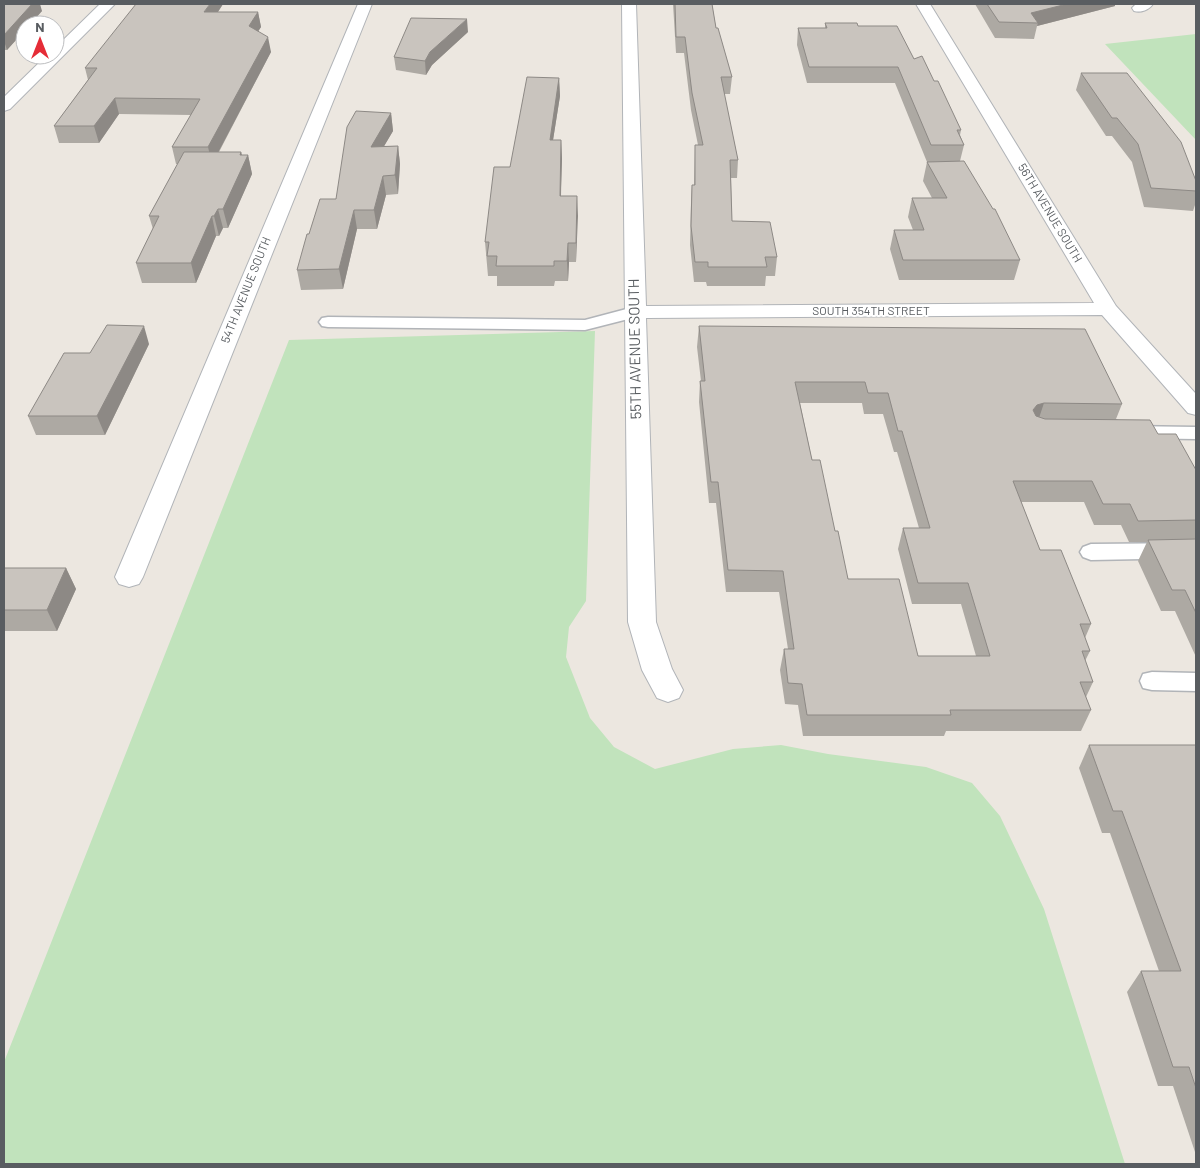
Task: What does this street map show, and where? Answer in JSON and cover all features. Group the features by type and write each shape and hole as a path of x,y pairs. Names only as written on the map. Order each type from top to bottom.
{"street":[{"path":"4,106 108,4"},
{"name":"54TH AVENUE SOUTH","path":"129,577 364,4"},
{"name":"55TH AVENUE SOUTH","path":"628,4 642,622 657,670 668,690"},
{"name":"56TH AVENUE SOUTH","path":"923,4 1108,309 1196,408"},
{"name":"SOUTH 354TH STREET","path":"634,312 1108,309"}],"lane":[{"path":"328,322 585,325 634,312"},
{"path":"1107,432 1196,433"},
{"path":"1091,552 1196,551"},
{"path":"1152,682 1196,682"}],"green space":[{"path":"1196,34 1196,140 1105,44"},
{"path":"595,331 586,601 569,627 566,657 590,718 614,747 655,769 733,749 781,745 828,754 926,767 972,783 1000,816 1044,909 1125,1164 4,1164 4,1062 289,340"}],"building":[{"path":"4,4 32,4 22,15 15,15 15,23 4,35"},
{"path":"136,4 210,4 204,12 258,12 249,26 268,37 208,147 172,147 200,99 115,98 94,126 54,126 97,68 85,68"},
{"path":"675,4 712,4 716,28 718,28 732,77 721,77 738,160 730,160 732,221 770,222 777,257 765,257 767,267 708,267 708,262 695,262 691,226 692,185 695,185 695,145 703,145 692,93 685,37 676,37"},
{"path":"987,4 1067,4 1031,13 1038,23 999,22"},
{"path":"411,18 467,19 430,52 425,61 394,57"},
{"path":"825,23 857,23 858,26 897,26 914,59 922,56 934,81 938,81 961,130 957,130 964,145 931,145 898,67 809,67 798,28 827,28"},
{"path":"1081,73 1127,73 1181,142 1196,181 1196,191 1151,188 1138,144 1117,118 1112,118"},
{"path":"527,77 559,78 550,140 561,140 560,196 577,196 576,243 568,243 567,261 554,261 554,266 496,266 497,256 487,256 489,242 485,242 494,167 510,167"},
{"path":"356,111 391,113 371,147 398,146 395,175 383,176 374,210 354,210 339,269 297,270 307,234 309,234 320,199 336,199 347,127"},
{"path":"184,152 241,152 240,155 248,155 223,209 218,209 214,216 212,216 191,263 136,263 159,216 149,216"},
{"path":"964,161 993,209 995,209 1020,260 903,260 894,230 924,230 912,198 947,198 927,162"},
{"path":"107,325 144,326 97,416 28,416 64,353 90,353"},
{"path":"699,326 1085,329 1122,404 1044,403 1037,405 1033,410 1036,416 1045,419 1150,420 1158,434 1176,434 1196,470 1196,520 1138,521 1130,504 1103,504 1092,481 1013,481 1040,550 1061,550 1091,624 1080,624 1090,651 1082,651 1093,682 1080,682 1091,710 950,710 951,715 807,715 802,684 788,683 784,649 794,649 783,571 728,570 718,482 711,482 700,381 705,381","holes":["795,382 865,382 868,393 888,393 898,431 902,431 930,528 903,528 918,583 968,583 990,656 918,656 899,579 848,579 838,531 835,531 820,460 812,460"]},
{"path":"1196,539 1196,613 1185,590 1172,590 1148,540"},
{"path":"4,568 66,568 47,610 4,610"},
{"path":"1089,745 1196,745 1196,1088 1189,1067 1173,1067 1141,971 1181,971 1122,811 1113,811"}]}
